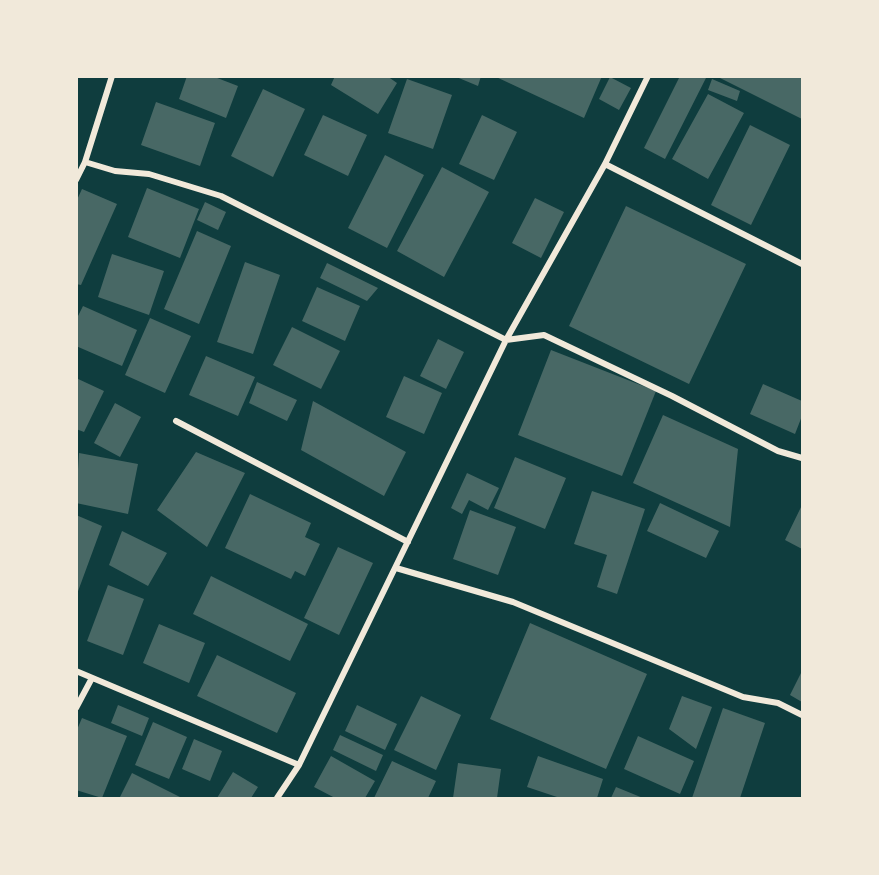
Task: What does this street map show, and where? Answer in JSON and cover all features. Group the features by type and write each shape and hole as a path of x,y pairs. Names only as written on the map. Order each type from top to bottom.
{"street":[{"path":"76,180 85,162 112,76"},
{"path":"278,798 299,765 506,340 605,164 648,76"},
{"path":"85,162 115,171 149,174 221,196 506,340 544,335 672,396 778,451 802,458"},
{"path":"605,164 802,264"},
{"path":"176,421 408,542"},
{"path":"396,568 513,602 743,697 778,704 802,715"},
{"path":"76,671 299,765"},
{"path":"76,708 92,678"}],"building":[{"path":"187,76 212,76 238,86 226,118 179,99"},
{"path":"335,76 387,76 397,83 378,114 331,85"},
{"path":"454,76 481,76 478,86"},
{"path":"494,76 602,76 584,118"},
{"path":"680,76 707,76 665,159 644,148"},
{"path":"716,76 802,76 802,119"},
{"path":"610,77 631,88 619,110 599,99"},
{"path":"407,79 452,95 433,149 388,133"},
{"path":"712,79 740,91 737,101 708,90"},
{"path":"263,89 305,109 273,177 231,156"},
{"path":"708,94 744,113 708,179 672,159"},
{"path":"156,102 215,123 200,166 141,145"},
{"path":"323,115 367,135 348,176 304,155"},
{"path":"482,115 517,132 494,180 459,164"},
{"path":"750,125 790,145 751,225 711,205"},
{"path":"385,155 424,175 387,248 348,228"},
{"path":"442,167 489,192 444,277 397,251"},
{"path":"147,188 199,209 180,258 128,237"},
{"path":"82,189 117,204 81,285 76,284 76,202"},
{"path":"535,198 564,212 541,258 512,243"},
{"path":"205,202 226,212 218,230 197,220"},
{"path":"626,206 746,264 689,384 569,326"},
{"path":"197,231 231,246 199,324 164,309"},
{"path":"112,254 164,271 149,315 98,297"},
{"path":"245,262 280,275 253,354 217,342"},
{"path":"327,263 378,288 367,301 320,278"},
{"path":"317,287 360,306 345,341 302,321"},
{"path":"83,306 137,330 122,366 76,346 76,320"},
{"path":"150,318 191,336 165,393 125,375"},
{"path":"292,327 340,351 321,389 273,365"},
{"path":"438,339 464,352 446,389 420,376"},
{"path":"551,350 656,391 622,476 518,435"},
{"path":"206,356 255,377 238,416 189,395"},
{"path":"404,376 442,393 424,434 386,417"},
{"path":"76,378 104,391 84,432 76,429"},
{"path":"257,382 297,400 287,421 249,403"},
{"path":"763,384 802,401 802,416 795,434 750,414"},
{"path":"313,401 406,452 384,496 301,450"},
{"path":"115,403 141,417 120,457 94,443"},
{"path":"663,415 738,449 730,527 633,483"},
{"path":"196,452 245,473 207,547 157,510"},
{"path":"79,453 138,464 128,514 76,503"},
{"path":"515,457 566,478 545,529 494,508"},
{"path":"467,473 499,488 488,510 469,500 462,514 451,508"},
{"path":"592,491 645,509 617,594 597,587 607,555 574,544"},
{"path":"250,494 311,523 305,537 320,544 305,576 295,571 291,579 225,548"},
{"path":"660,503 719,531 706,558 647,531"},
{"path":"802,505 802,549 785,540"},
{"path":"470,510 516,527 498,575 453,559"},
{"path":"76,515 102,526 77,594 76,593"},
{"path":"122,531 167,553 148,586 109,565"},
{"path":"338,547 373,563 339,635 304,618"},
{"path":"211,576 308,624 290,661 193,614"},
{"path":"108,585 144,599 123,655 87,641"},
{"path":"530,623 647,674 606,769 490,719"},
{"path":"159,624 205,643 189,683 143,663"},
{"path":"217,655 296,693 277,733 197,696"},
{"path":"802,671 802,702 790,695"},
{"path":"421,696 461,715 436,770 394,750"},
{"path":"682,696 712,707 696,749 669,729"},
{"path":"118,705 149,718 142,736 111,723"},
{"path":"357,705 397,724 385,750 345,731"},
{"path":"723,708 765,723 740,798 692,798"},
{"path":"82,718 127,736 102,798 76,790 76,732"},
{"path":"153,722 187,737 169,779 135,765"},
{"path":"340,735 383,755 376,771 333,750"},
{"path":"638,736 694,761 680,794 624,769"},
{"path":"194,739 222,751 210,781 182,769"},
{"path":"331,756 375,781 365,798 335,798 314,787"},
{"path":"538,756 603,779 597,798 560,798 527,787"},
{"path":"392,761 436,781 428,798 374,798"},
{"path":"458,763 501,769 497,798 453,798"},
{"path":"233,772 258,787 251,798 217,798"},
{"path":"132,773 182,798 120,797"},
{"path":"616,787 643,798 611,798"}]}
